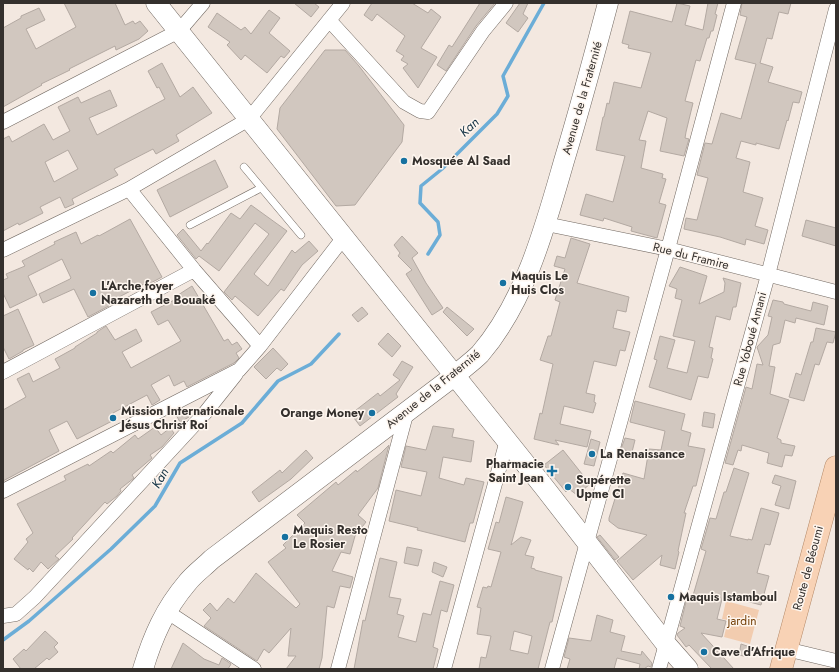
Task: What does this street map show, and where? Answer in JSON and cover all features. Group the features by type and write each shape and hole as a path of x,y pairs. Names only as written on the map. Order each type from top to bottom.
{"main road":[{"name":"Route de Béoumi","path":"784,659 836,467"}],"street":[{"path":"156,3 454,376 507,440 666,644 688,669"},
{"path":"3,122 178,31 202,3"},
{"path":"3,250 129,189 248,118 343,3"},
{"path":"329,20 404,102 420,111 428,112 483,31 506,3"},
{"name":"Avenue de la Fraternité","path":"144,669 152,640 166,611 187,582 212,559 454,376 479,355 496,331 513,304 546,224 608,3"},
{"path":"552,669 588,542 734,3"},
{"name":"Rue Yoboué Amani","path":"659,669 768,275 836,9"},
{"path":"129,189 194,270 260,346"},
{"name":"Rue du Framire","path":"546,224 668,249 836,292"},
{"path":"3,616 16,614 35,597 205,413 238,370 260,346 344,237"},
{"path":"3,372 194,270"},
{"path":"3,491 238,370"},
{"path":"338,669 407,411"},
{"path":"444,669 507,440"},
{"path":"166,611 254,669"},
{"path":"784,659 836,661"}],"lane":[{"path":"244,167 301,235"},
{"path":"190,226 261,188"}],"green space":[{"name":"jardin","path":"726,601 759,610 750,644 724,637 728,620 722,619"}],"building":[{"path":"64,3 115,3 125,25 133,21 135,24 140,21 148,31 139,39 116,50 115,46 69,69 70,70 41,84 42,85 3,107 3,28 21,18 21,16 39,8 45,20 26,29 36,49 76,27"},
{"path":"294,3 314,3 319,7 311,17"},
{"path":"372,3 412,3 428,13 431,9 441,17 421,48 437,57 418,88 403,68 408,64 401,60 404,56 396,51 405,36 377,14 372,21 364,15"},
{"path":"480,3 495,3 476,26 446,71 437,65 449,45 452,47"},
{"path":"520,3 528,3 523,14 528,18 518,32 506,23"},
{"path":"677,3 690,6 685,25 703,30 708,3 718,3 713,31 711,31 709,38 707,38 700,61 696,60 685,101 693,103 685,138 689,139 684,156 660,151 667,118 648,111 639,140 646,141 641,168 663,174 662,178 666,179 659,203 666,205 657,238 631,231 632,227 604,218 603,221 580,215 586,194 613,202 625,156 596,150 603,117 607,103 609,104 614,82 641,88 651,53 628,48 629,45 622,43 630,11 672,22"},
{"path":"742,3 791,3 788,14 779,12 772,39 767,38 760,63 773,67 768,82 802,92 799,103 793,102 779,149 741,141 736,158 750,162 743,192 763,198 755,226 768,230 764,244 746,239 745,245 720,237 684,229 686,218 697,220 708,178 697,175 705,143 712,144 721,113 741,119 756,64 735,59 747,17 740,15"},
{"path":"269,10 280,18 269,33 290,51 284,58 281,56 267,73 245,55 241,60 227,45 230,42 208,27 217,13 241,30 245,27 251,34"},
{"path":"325,50 345,50 404,125 402,142 355,205 336,206 277,129 280,108"},
{"path":"162,63 180,97 193,87 212,113 176,135 179,141 156,154 153,149 114,169 118,175 72,199 74,204 65,208 60,197 40,207 43,213 3,231 3,139 9,136 12,142 44,124 53,140 70,131 58,107 78,97 81,103 110,90 117,106 89,118 97,135 165,99 148,71","holes":["68,150 78,169 54,182 45,162"]},
{"path":"215,160 228,187 170,217 157,190"},
{"path":"251,205 287,231 254,274 268,286 292,250 295,253 309,241 318,251 302,265 284,291 281,289 258,316 235,296 232,300 224,292 269,234 255,223 219,271 199,256 196,259 177,235 183,229 201,251 231,213 240,219"},
{"path":"130,219 162,277 145,286 144,284 119,297 120,300 88,317 74,289 43,303 39,294 71,278 62,259 28,276 37,295 10,308 3,293 3,280 8,278 6,274 25,266 22,261 55,244 54,242 76,232 81,244"},
{"path":"806,220 836,228 836,246 802,236"},
{"path":"402,236 418,253 412,258 426,283 443,308 432,315 406,274 412,270 398,256 400,253 394,245"},
{"path":"571,238 590,244 577,283 629,297 626,312 617,310 613,328 630,332 625,351 620,350 616,366 594,361 586,393 595,395 594,402 596,403 593,413 564,406 560,424 591,431 587,447 555,440 559,445 534,439 540,413 542,414 553,364 540,360 548,336 551,336 560,302 555,300 565,269 554,266 557,256 565,258"},
{"path":"680,267 707,276 699,304 724,292 725,283 723,278 741,283 736,307 733,307 730,320 716,316 709,347 713,348 711,358 713,359 708,378 698,376 691,400 649,387 657,360 654,359 660,336 675,340 667,368 687,373 695,341 673,336 682,300 675,298 677,289 669,286"},
{"path":"192,286 224,341 228,339 232,345 237,342 242,349 236,353 239,358 234,363 187,387 184,381 174,386 169,375 151,385 160,400 152,405 147,395 113,413 116,419 77,439 67,421 49,430 59,451 3,481 3,410 26,397 17,379 29,373 33,382 60,368 55,359 75,348 106,326 115,340 136,329 142,341 122,352 131,368 181,341 168,320 158,325 151,312 180,297 178,295"},
{"path":"773,300 811,311 813,302 828,306 824,325 796,318 795,323 785,320 780,343 773,345 769,366 775,367 770,394 789,400 777,438 781,440 781,443 795,446 792,456 785,455 782,467 767,463 769,453 742,445 741,451 738,450 733,465 725,463 746,387 752,389 757,364 763,365 757,347 768,335 772,317 768,316"},
{"path":"362,307 368,314 358,322 352,315"},
{"path":"447,307 474,329 467,336 443,312"},
{"path":"18,309 34,345 9,359 3,347 3,316"},
{"path":"816,328 836,332 833,343 827,342 819,365 815,364 804,401 789,397 796,373 801,375 811,342 813,342"},
{"path":"388,333 401,346 392,357 378,344"},
{"path":"273,348 288,364 281,371 277,368 266,379 254,367"},
{"path":"402,361 413,367 396,394 398,397 360,426 351,414 378,393 380,396 400,380 393,375"},
{"path":"635,401 685,414 681,430 691,433 688,446 705,449 696,486 693,486 684,513 686,513 675,569 660,565 662,555 633,580 617,561 647,535 618,528 609,521 609,518 623,473 644,479 649,449 661,450 665,431 630,422"},
{"path":"183,408 189,417 180,422 175,413"},
{"path":"704,412 715,414 713,428 702,426"},
{"path":"433,426 454,429 452,437 474,441 471,462 443,457 439,478 464,485 466,478 484,482 473,523 470,523 465,542 417,530 418,528 389,521 396,490 421,496 427,472 401,467 406,446 426,450"},
{"path":"155,427 161,435 170,428 174,433 162,447 150,455 152,458 132,475 134,478 120,489 121,491 117,496 107,504 105,502 72,538 73,539 55,556 59,559 48,569 41,562 33,572 14,559 28,542 26,539 33,533 17,504 66,480 64,476 88,464 89,466 111,451 113,453 135,435 138,439"},
{"path":"625,438 635,440 632,452 621,449"},
{"path":"591,439 600,442 594,466 584,464"},
{"path":"389,445 378,488 358,515 366,522 355,536 350,554 341,552 332,571 353,577 350,588 340,586 334,608 327,606 322,658 319,669 286,669 296,656 288,656 291,628 269,653 264,649 257,661 204,626 211,618 203,610 210,603 217,611 228,598 234,603 256,573 296,608 300,604 268,562 286,548 283,545 305,523 297,515 336,482 338,485 356,470 357,472"},
{"path":"306,450 313,458 291,479 259,502 252,492 280,470 282,473"},
{"path":"563,450 590,484 577,495 569,489 566,492 544,465"},
{"path":"734,468 749,473 730,536 752,540 761,508 779,513 770,545 765,544 757,573 769,576 761,605 723,595 717,619 726,621 722,637 701,633 734,669 712,669 689,645 686,647 677,635 685,628 680,626 687,598 692,599 706,551 701,549 710,518 716,519 724,492 726,492"},
{"path":"775,475 796,481 789,509 775,505 781,486 772,483"},
{"path":"506,497 523,502 511,545 521,537 531,540 525,555 534,557 531,568 562,577 552,622 550,622 538,669 479,669 481,657 486,658 491,636 477,634 481,608 477,607 483,587 491,587 501,552 488,549 496,522 499,523","holes":["514,631 532,636 528,654 510,650"]},
{"path":"600,535 619,557 615,560 597,537"},
{"path":"407,547 422,550 418,566 404,563"},
{"path":"380,558 397,562 389,597 401,599 397,614 404,616 398,637 416,642 423,613 431,615 440,581 454,585 447,612 441,610 433,647 438,649 433,669 354,669 363,620 365,621"},
{"path":"434,562 447,567 443,577 432,572"},
{"path":"597,615 613,620 610,632 625,636 621,651 641,655 642,651 652,663 651,667 648,666 644,669 639,669 640,664 617,658 614,669 567,669 570,659 564,657 569,638 591,641"},
{"path":"45,631 58,643 54,647 58,652 49,660 47,658 34,669 21,669 13,659 24,649 26,651"},
{"path":"183,643 204,659 219,665 222,658 231,664 228,669 171,669"},
{"path":"741,644 750,647 748,657 739,655"}],"waterway":[{"name":"Kan","path":"428,254 440,235 438,222 420,203 421,186 442,169 497,114 508,96 503,76 544,3"},
{"name":"Kan","path":"3,640 29,621 111,549 155,506 180,463 242,423 278,381 311,364 339,334"}],"place":[{"name":"Mosquée Al Saad","path":"404,161"},
{"name":"Maquis Le Huis Clos","path":"503,283"},
{"name":"L'Arche,foyer Nazareth de Bouaké","path":"93,293"},
{"name":"Orange Money","path":"372,413"},
{"name":"Mission Internationale Jésus Christ Roi","path":"113,418"},
{"name":"La Renaissance","path":"592,454"},
{"name":"Pharmacie Saint Jean","path":"552,471"},
{"name":"Supérette Upme CI","path":"568,487"},
{"name":"Maquis Resto Le Rosier","path":"285,537"},
{"name":"Maquis Istamboul","path":"671,597"},
{"name":"Cave d'Afrique","path":"704,652"}]}
